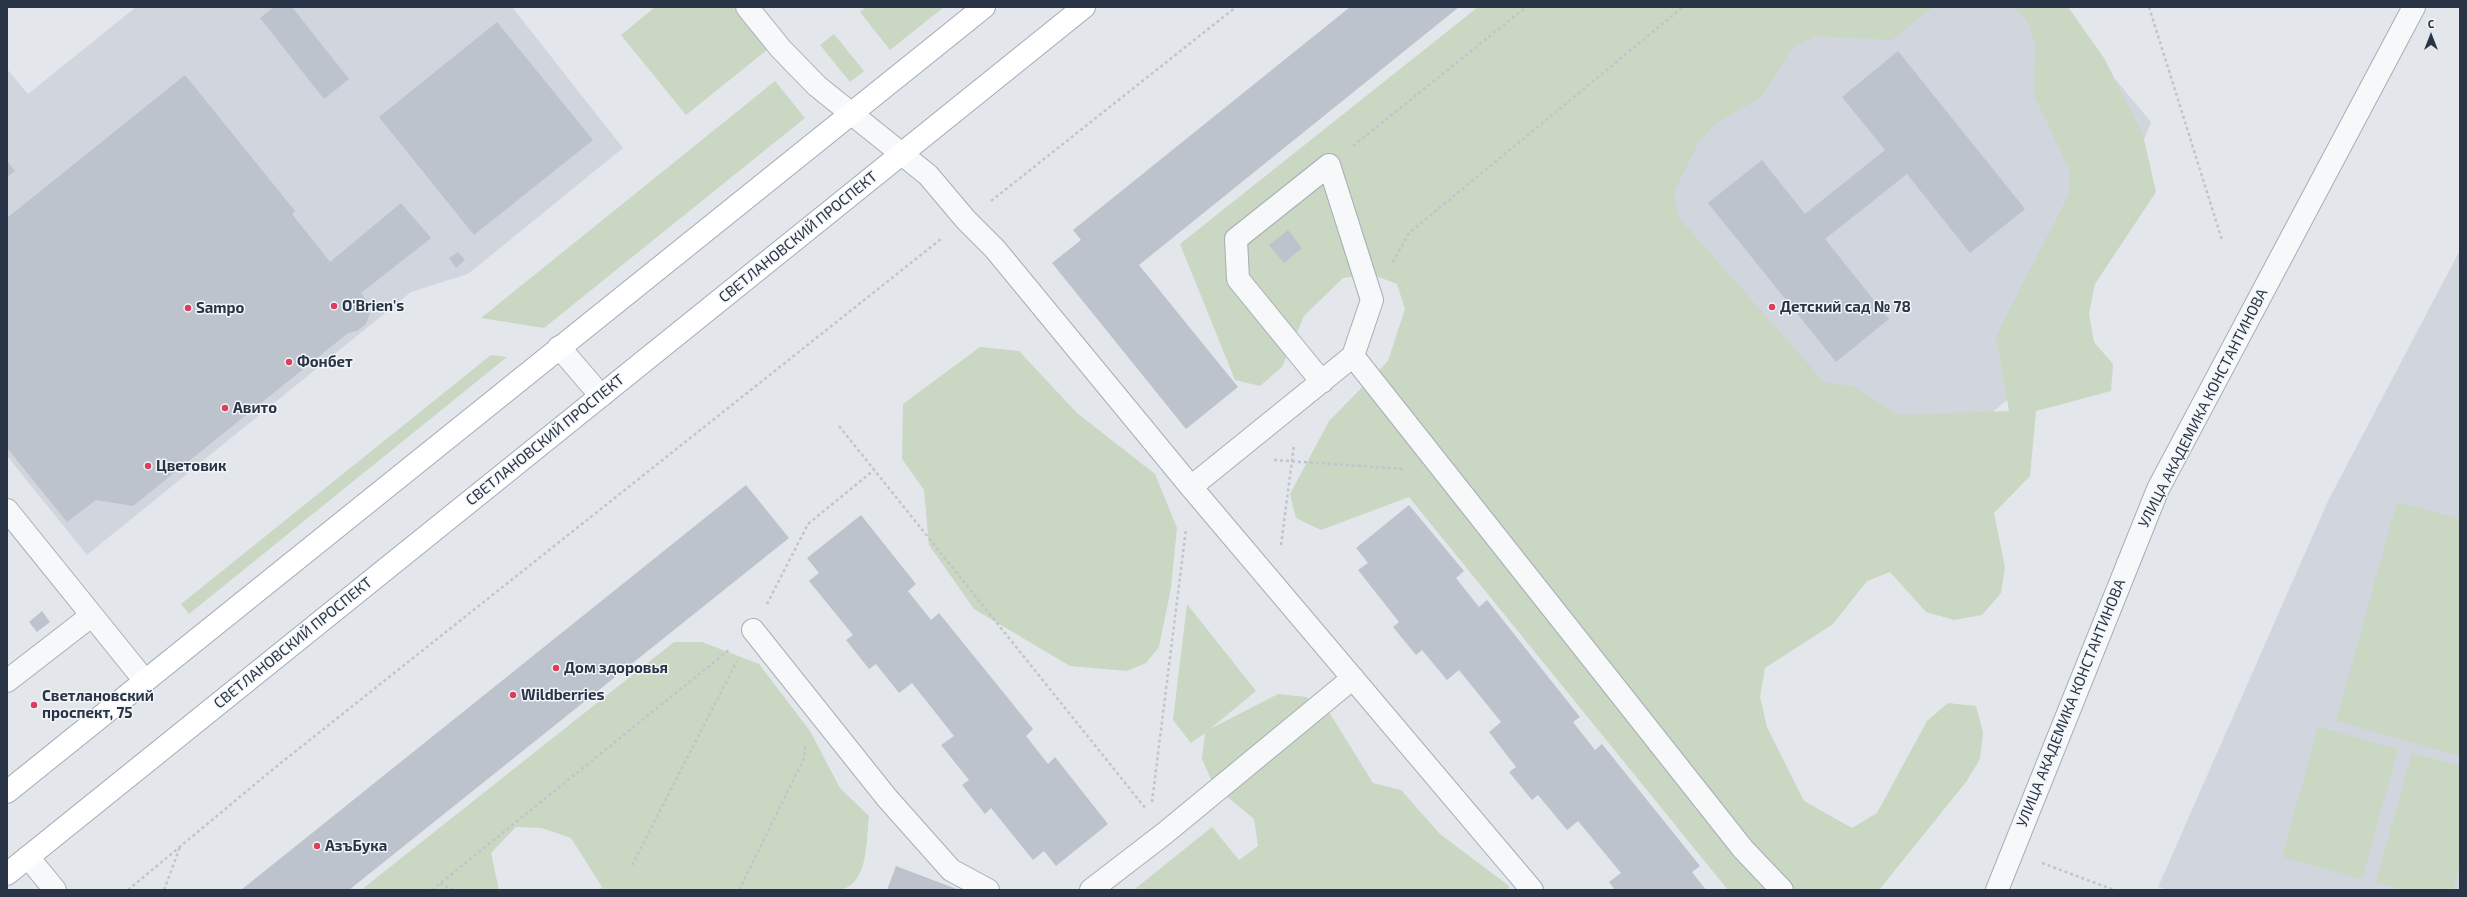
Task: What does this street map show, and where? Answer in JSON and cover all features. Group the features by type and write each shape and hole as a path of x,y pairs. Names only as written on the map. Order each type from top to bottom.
{"main road":[{"path":"7,792 850,113 984,7"},
{"name":"СВЕТЛАНОВСКИЙ ПРОСПЕКТ","path":"7,874 1084,7"}],"street":[{"path":"747,7 781,49 812,81 928,174 966,220 995,249 1191,487 1532,890"},
{"name":"УЛИЦА АКАДЕМИКА КОНСТАНТИНОВА","path":"1997,890 2158,489 2414,7"},
{"path":"1191,487 1322,382 1352,356 1372,300 1330,165 1236,239 1238,279 1322,382"},
{"path":"559,347 601,396"},
{"path":"1352,356 1743,849 1782,890"},
{"path":"7,510 91,616 145,681"},
{"path":"7,681 91,616"},
{"path":"753,630 888,798 951,870 988,890"},
{"path":"1091,890 1165,833 1354,678"},
{"path":"28,857 55,890"}],"path":[{"path":"128,890 272,770 1236,7"},
{"path":"1330,165 1526,7"},
{"path":"1372,300 1410,233 1683,7"},
{"path":"2149,7 2222,240"},
{"path":"1276,588 1300,399"},
{"path":"839,426 1165,833"},
{"path":"1228,457 1444,472"},
{"path":"632,865 808,524 874,470"},
{"path":"1150,814 1191,487"},
{"path":"432,890 753,630"},
{"path":"739,890 804,758 808,700"},
{"path":"164,890 180,846"},
{"path":"2042,863 2112,890"},
{"path":"440,884 455,890"}],"shaded area":[{"path":"136,7 512,7 623,148 468,274 411,292 87,555 7,456 7,69 28,94"},
{"name":"Детский сад № 78","path":"1727,7 2055,7 2151,122 2059,357 1707,648 1491,390"},
{"path":"2460,250 2460,890 2167,890 2158,887 2328,501"}],"green space":[{"path":"655,7 733,7 767,50 686,115 621,35"},
{"path":"866,7 944,7 890,50 860,12"},
{"path":"1478,7 1933,7 1892,40 1815,36 1792,48 1761,97 1715,124 1698,143 1674,192 1679,218 1824,382 1852,386 1898,415 2009,411 1996,336 2069,194 2069,168 2034,96 2035,42 2025,17 2011,7 2068,7 2104,58 2143,135 2156,192 2095,284 2089,313 2094,342 2113,364 2111,391 2036,411 2030,476 1994,513 2005,567 2001,593 1982,615 1954,620 1926,612 1890,572 1867,581 1833,624 1765,668 1760,697 1767,727 1804,801 1852,828 1877,813 1927,721 1948,703 1976,706 1983,732 1980,759 1966,782 1879,890 1728,890 1409,497 1321,530 1296,518 1290,494 1329,421 1388,361 1405,309 1397,284 1371,274 1343,278 1304,316 1282,367 1260,386 1235,380 1180,244"},
{"path":"834,34 864,71 850,82 820,45"},
{"path":"775,81 805,118 544,328 481,318"},
{"path":"980,347 1019,351 1077,413 1155,474 1177,528 1171,588 1159,647 1146,663 1127,671 1070,666 974,609 929,545 924,490 902,459 903,404"},
{"path":"491,355 507,357 189,614 181,604"},
{"path":"2397,502 2460,519 2460,756 2336,721"},
{"path":"1187,604 1256,691 1210,729 1278,694 1306,697 1329,712 1373,783 1401,790 1440,834 1509,886 1508,890 1138,890 1136,888 1212,827 1239,860 1258,846 1254,819 1214,786 1202,759 1205,733 1191,743 1173,720"},
{"path":"674,642 702,642 759,664 810,731 840,788 869,816 864,859 857,878 850,886 841,890 599,890 602,887 571,838 541,828 516,827 491,853 499,890 361,890"},
{"path":"2318,727 2398,749 2362,879 2282,857"},
{"path":"2412,753 2460,766 2460,865 2453,890 2403,890 2376,882"}],"building":[{"path":"274,7 292,7 349,79 324,99 260,18"},
{"path":"1350,7 1459,7 1139,265 1238,387 1186,429 1052,263 1081,240 1073,230"},
{"path":"497,22 593,140 474,235 379,117"},
{"path":"1898,51 2025,209 1970,253 1907,174 1825,239 1889,319 1836,362 1708,203 1762,160 1805,214 1885,150 1842,97"},
{"name":"Sampo","path":"185,75 295,211 292,214 330,262 401,203 431,238 361,293 368,302 370,313 366,324 357,331 348,333 133,506 96,500 67,522 7,448 7,218"},
{"path":"7,161 15,171 7,177"},
{"path":"1288,230 1302,248 1284,263 1269,245"},
{"path":"458,252 465,260 456,268 449,258"},
{"path":"746,485 789,538 349,890 241,890"},
{"path":"1409,505 1464,571 1456,578 1479,607 1487,600 1580,717 1573,722 1595,750 1602,744 1700,866 1692,872 1706,890 1615,890 1609,882 1621,873 1578,821 1567,830 1538,795 1532,800 1509,772 1516,767 1489,732 1501,722 1459,670 1447,680 1422,650 1416,655 1393,627 1399,622 1358,570 1368,563 1356,548"},
{"path":"861,515 916,584 908,591 931,620 939,613 1033,729 1026,736 1048,764 1055,757 1108,824 1056,866 1044,851 1033,860 991,808 985,814 962,785 969,780 941,745 954,736 912,683 899,693 876,664 869,669 846,640 853,635 809,581 819,573 807,558"},
{"path":"42,611 50,622 37,632 29,622"},
{"path":"896,866 959,890 887,890"}],"place":[{"name":"O'Brien's","path":"334,306"},
{"name":"Детский сад № 78","path":"1772,307"},
{"name":"Sampo","path":"188,308"},
{"name":"Фонбет","path":"289,362"},
{"name":"Авито","path":"225,408"},
{"name":"Цветовик","path":"148,466"},
{"name":"Дом здоровья","path":"556,668"},
{"name":"Wildberries","path":"513,695"},
{"name":"Светлановский проспект, 75","path":"34,705"},
{"name":"АзъБука","path":"317,846"}]}
